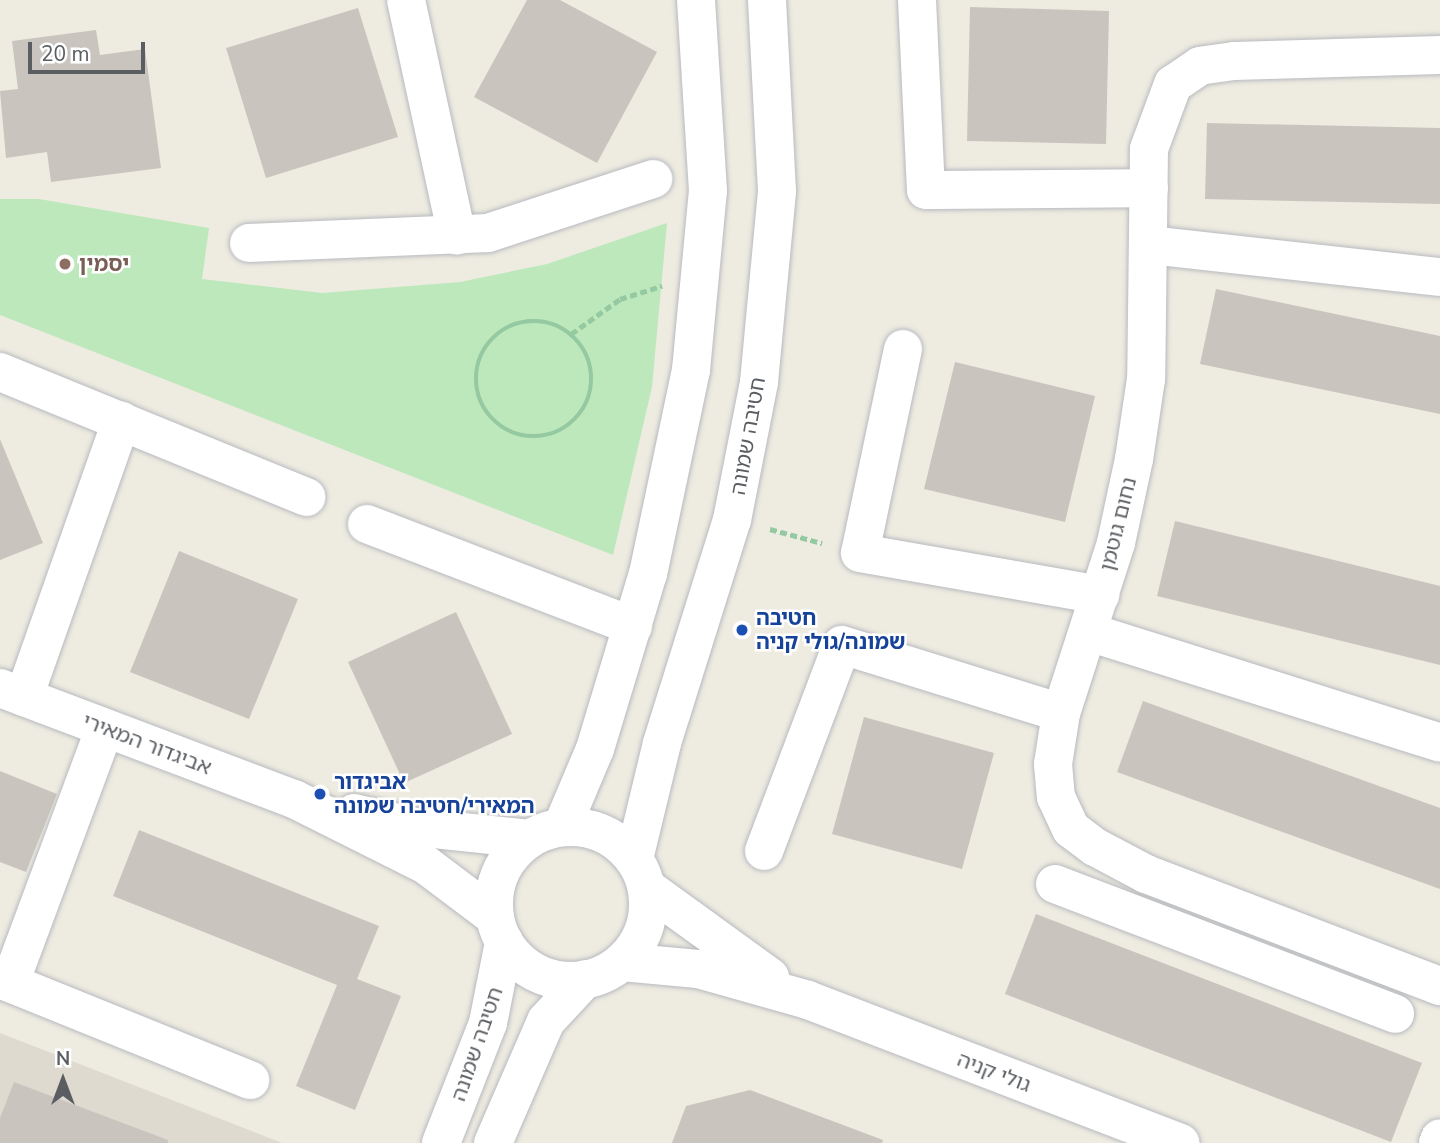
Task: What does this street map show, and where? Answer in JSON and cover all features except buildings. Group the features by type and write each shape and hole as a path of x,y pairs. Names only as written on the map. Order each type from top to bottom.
{"street":[{"path":"406,0 457,236"},
{"path":"585,979 531,970 500,930 497,881 546,833 595,749 633,626 670,479 703,280 708,191 696,0"},
{"name":"חטיבה שמונה","path":"641,873 662,743 732,520 771,286 777,191 767,0"},
{"path":"917,0 926,190 1149,188"},
{"name":"נחום גוטמן","path":"1440,55 1200,66 1173,84 1161,108 1149,149 1146,379 1100,594 1061,713 1055,786 1071,829 1146,874 1440,986"},
{"path":"249,243 457,236 529,224 653,179"},
{"path":"1149,245 1440,277"},
{"path":"903,349 860,553 1100,594"},
{"path":"0,372 307,497"},
{"path":"12,693 121,421"},
{"path":"367,524 633,626"},
{"path":"1089,632 1440,743"},
{"path":"764,851 842,645 1061,713"},
{"name":"אביגדור המאירי","path":"12,693 294,799 426,865 500,930"},
{"path":"105,729 5,981 250,1080"},
{"name":"אביגדור המאירי","path":"294,799 415,827 546,833"},
{"path":"493,1143 546,1021 585,979 622,962 645,928 641,873 603,833 546,833"},
{"name":"גולי קניה","path":"641,873 718,944 808,1000"},
{"path":"1055,884 1395,1014"},
{"name":"חטיבה שמונה","path":"441,1143 488,1023 500,930"},
{"path":"1346,996 1357,955"},
{"name":"גולי קניה","path":"622,962 698,969 808,1000 1181,1143"},
{"path":"1438,1143 1440,1138"}],"path":[{"path":"571,334 621,299 703,280"},
{"path":"520,322 553,324 571,334 592,368 589,395 576,420 540,437 502,427 478,395 478,362 487,344 520,322"},
{"path":"732,520 860,553"}],"shaded area":[{"path":"0,1033 282,1143 0,1143"}],"green space":[{"path":"0,199 39,199 209,228 202,279 322,293 460,282 547,264 667,223 652,387 613,555 0,315"}],"place":[{"name":"יסמין","path":"65,264"},
{"name":"חטיבה שמונה/גולי קניה","path":"742,630"},
{"name":"אביגדור המאירי/חטיבה שמונה","path":"320,794"}]}
